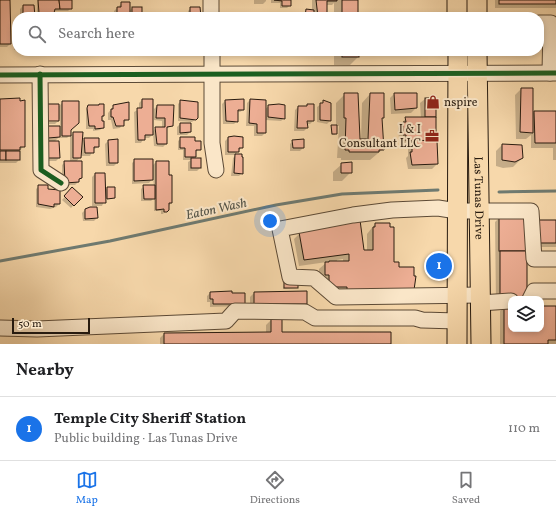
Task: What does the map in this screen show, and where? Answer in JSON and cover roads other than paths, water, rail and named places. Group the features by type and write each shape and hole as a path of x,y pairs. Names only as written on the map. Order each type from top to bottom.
{"main road":[{"path":"457,0 457,12"},
{"path":"477,0 477,12"},
{"name":"Las Tunas Drive","path":"458,56 457,296 459,336"},
{"name":"Las Tunas Drive","path":"477,56 481,344"}],"street":[{"path":"211,0 211,12"},
{"path":"0,75 478,72 553,73 551,23 544,23"},
{"path":"212,56 212,143 216,170"},
{"path":"40,74 41,170 61,183"},
{"path":"508,301 457,296 336,297 314,278 290,277 280,230 353,215 392,210 479,208 531,212 534,259 556,259"},
{"path":"532,296 534,291 556,291"},
{"path":"0,328 37,329 226,321 235,311 306,312 315,318 415,318 459,336"}],"waterway":[{"name":"Eaton Wash","path":"0,261 110,241 276,205 342,194 438,190"},
{"name":"Eaton Wash","path":"499,192 556,191"}],"place":[{"name":"nspire","path":"433,102"},
{"name":"I & I Consultant LLC","path":"432,136"},
{"name":"Temple City Sheriff Station","path":"439,266"}]}
